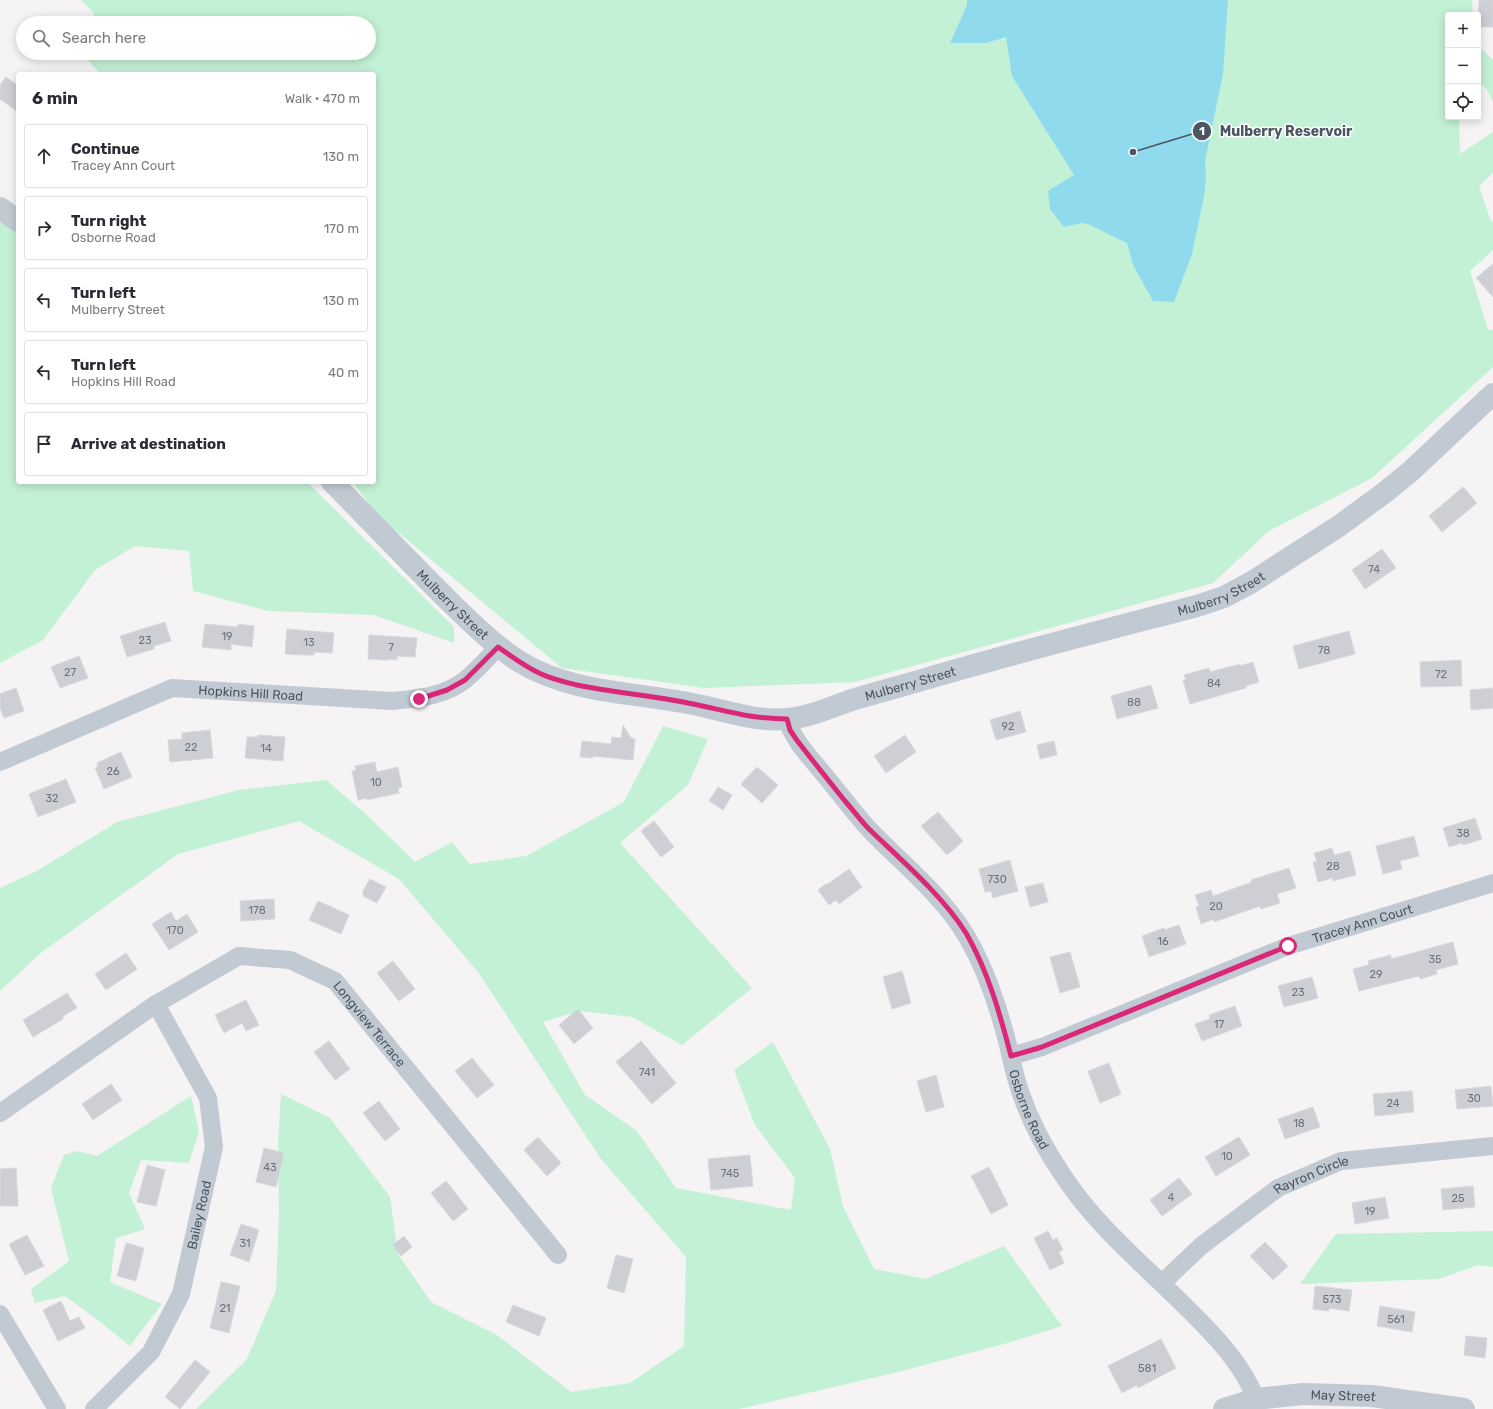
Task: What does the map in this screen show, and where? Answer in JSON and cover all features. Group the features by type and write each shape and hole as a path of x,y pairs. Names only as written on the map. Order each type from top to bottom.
{"street":[{"path":"0,208 16,220"},
{"name":"Mulberry Street","path":"334,484 426,579 498,647 540,674 602,691 687,702 740,715 766,719 787,719 805,716 860,698 1004,656 1197,606 1224,597 1252,582 1304,550 1384,493 1422,462 1493,394"},
{"name":"Hopkins Hill Road","path":"0,762 172,688 392,701 419,699 447,690 465,680 498,647"},
{"name":"Osborne Road","path":"787,719 790,730 796,739 841,795 868,827 916,874 966,933 982,966 997,1008 1019,1089 1028,1113 1051,1158 1064,1178 1089,1212 1205,1326 1234,1359 1249,1381 1256,1399"},
{"name":"Tracey Ann Court","path":"1011,1056 1042,1047 1288,946 1493,883"},
{"name":"Longview Terrace","path":"0,1113 156,1004 239,956 290,960 335,981 558,1255"},
{"name":"Bailey Road","path":"94,1409 151,1352 180,1294 214,1147 208,1098 156,1004"},
{"name":"Rayron Circle","path":"1162,1283 1201,1246 1278,1188 1341,1161 1493,1146"},
{"path":"0,1314 57,1409"},
{"name":"May Street","path":"1224,1409 1256,1399 1303,1394 1347,1394 1372,1396 1464,1409"}],"green space":[{"path":"81,0 1472,0 1473,12 1445,12 1445,120 1459,120 1460,154 1493,132 1493,173 1479,186 1490,219 1493,222 1493,250 1470,271 1488,330 1493,330 1493,367 1372,478 1269,531 1213,583 855,682 704,688 562,668 376,514 354,484 376,484 376,72 98,72 88,60 376,60 376,16 93,16 94,13"},
{"path":"1481,48 1493,60 1493,102 1486,88 1481,85"},
{"path":"0,215 16,228 16,484 309,484 454,627 454,643 374,615 268,611 193,591 189,551 135,546 95,570 43,640 0,663"},
{"path":"663,726 708,739 688,785 620,843 752,988 682,1045 632,1017 579,1011 543,1022 585,1095 637,1131 676,1188 791,1210 795,1178 755,1125 734,1070 773,1042 830,1149 843,1206 874,1269 926,1279 1004,1246 1062,1326 1004,1344 898,1372 739,1409 196,1409 247,1359 276,1291 279,1213 278,1143 281,1094 330,1118 390,1197 398,1254 431,1302 497,1335 571,1392 630,1383 684,1346 686,1257 601,1159 478,972 399,879 299,821 178,854 42,952 0,991 0,888 37,871 117,822 239,790 326,780 367,815 415,862 452,842 470,864 526,856 624,802"},
{"path":"191,1096 199,1132 189,1163 141,1160 129,1193 145,1229 116,1238 110,1282 162,1304 130,1346 65,1296 35,1303 31,1289 69,1261 51,1188 64,1155 77,1151 97,1156"},
{"path":"1493,1231 1493,1267 1478,1265 1439,1279 1300,1284 1336,1234"}],"water":[{"path":"967,0 1228,0 1223,74 1205,161 1206,177 1204,196 1192,254 1174,302 1153,301 1133,265 1127,243 1088,224 1081,223 1064,227 1050,209 1048,191 1074,175 1012,76 1006,37 986,43 950,43 967,5"}],"building":[{"path":"1479,0 1493,0 1493,27 1481,27 1481,12 1479,12"},
{"path":"6,77 16,84 16,111 0,99 0,85"},
{"path":"1493,264 1493,297 1476,278"},
{"path":"1463,487 1477,503 1442,532 1429,516"},
{"path":"1382,549 1396,568 1365,589 1352,570"},
{"path":"165,622 171,641 154,646 154,649 127,657 120,636"},
{"path":"205,624 238,627 238,624 254,626 252,647 231,644 231,650 202,647"},
{"path":"287,629 334,633 332,653 314,652 314,655 285,654"},
{"path":"1349,631 1355,654 1299,669 1293,646"},
{"path":"369,635 417,638 415,657 397,656 397,660 368,659"},
{"path":"79,656 88,678 60,688 51,667"},
{"path":"1461,660 1462,686 1421,687 1420,662"},
{"path":"1253,662 1259,682 1246,686 1246,688 1190,704 1183,680 1186,680 1184,675 1209,668 1210,672"},
{"path":"1151,685 1158,708 1117,719 1111,696"},
{"path":"16,688 24,711 4,718 0,708 0,694"},
{"path":"1493,688 1493,708 1471,710 1470,690"},
{"path":"1020,711 1026,732 996,740 990,720"},
{"path":"623,725 631,738 635,739 633,760 593,756 593,758 580,757 582,741 611,744 612,737 621,738"},
{"path":"210,730 213,758 170,762 168,740 182,739 182,733"},
{"path":"258,735 285,737 283,761 245,758 247,737 258,737"},
{"path":"905,735 916,752 886,773 874,756"},
{"path":"1054,741 1057,755 1040,759 1037,745"},
{"path":"121,752 132,777 104,789 95,768 98,767 97,763"},
{"path":"375,762 377,772 398,767 402,787 398,788 399,793 367,800 367,798 358,800 352,771 356,770 355,766"},
{"path":"757,767 778,785 762,803 741,784"},
{"path":"66,779 76,802 38,817 29,794"},
{"path":"718,787 732,795 723,810 709,801"},
{"path":"938,812 963,841 947,855 921,826"},
{"path":"1475,818 1482,839 1463,845 1462,843 1449,847 1443,828"},
{"path":"654,821 674,847 661,857 641,831"},
{"path":"1414,836 1419,856 1400,861 1402,869 1383,874 1376,846"},
{"path":"1332,848 1334,855 1350,851 1356,875 1333,881 1332,878 1318,882 1313,862 1317,862 1314,853"},
{"path":"1010,860 1018,891 993,898 991,891 985,892 979,869"},
{"path":"1289,868 1296,888 1277,894 1280,903 1261,909 1260,906 1214,922 1214,919 1201,924 1196,907 1199,906 1195,895 1211,890 1213,896 1252,882 1251,880"},
{"path":"849,869 862,887 839,904 836,900 829,905 818,890"},
{"path":"370,879 386,887 377,903 363,896 363,891"},
{"path":"1043,883 1048,902 1030,907 1025,887"},
{"path":"274,899 275,919 241,921 240,901"},
{"path":"318,901 349,915 341,934 309,920"},
{"path":"171,912 176,921 187,914 198,932 169,950 152,924"},
{"path":"1179,925 1186,944 1149,957 1142,936 1164,928 1165,930"},
{"path":"1453,942 1458,964 1436,970 1437,974 1420,979 1419,976 1359,991 1353,969 1369,965 1368,961 1391,955 1391,959"},
{"path":"1070,952 1080,987 1060,993 1050,957"},
{"path":"126,953 137,969 106,990 95,974"},
{"path":"393,961 415,989 399,1001 377,973"},
{"path":"902,971 911,1003 892,1009 883,977"},
{"path":"1312,977 1318,998 1284,1007 1278,986"},
{"path":"67,993 77,1008 63,1016 63,1019 33,1037 23,1020"},
{"path":"246,1000 259,1025 246,1031 242,1023 224,1033 215,1015"},
{"path":"1235,1006 1242,1026 1202,1041 1195,1024 1210,1019 1209,1015"},
{"path":"578,1009 593,1028 574,1044 559,1025"},
{"path":"329,1041 350,1069 335,1080 314,1052"},
{"path":"641,1041 676,1083 652,1104 616,1062"},
{"path":"472,1058 494,1085 477,1098 455,1071"},
{"path":"1109,1063 1121,1094 1100,1103 1088,1071"},
{"path":"936,1075 944,1107 926,1112 917,1081"},
{"path":"111,1084 122,1100 93,1120 82,1104"},
{"path":"1491,1086 1493,1106 1457,1109 1455,1090"},
{"path":"1412,1091 1414,1112 1375,1116 1373,1094"},
{"path":"379,1101 400,1129 385,1141 363,1113"},
{"path":"1313,1107 1320,1127 1285,1139 1278,1119"},
{"path":"538,1137 561,1163 547,1176 524,1150"},
{"path":"1239,1137 1250,1155 1216,1176 1205,1157"},
{"path":"264,1148 284,1153 276,1187 256,1182"},
{"path":"750,1155 753,1186 711,1190 708,1159"},
{"path":"147,1165 165,1170 156,1206 137,1202"},
{"path":"989,1167 1008,1205 991,1214 971,1176"},
{"path":"16,1168 18,1206 0,1206 0,1169"},
{"path":"1179,1178 1192,1194 1162,1216 1150,1200"},
{"path":"446,1181 468,1209 453,1221 431,1193"},
{"path":"1473,1186 1475,1207 1443,1210 1441,1189"},
{"path":"1385,1197 1389,1218 1355,1224 1352,1203"},
{"path":"241,1224 259,1230 249,1262 230,1255"},
{"path":"1048,1231 1053,1240 1057,1238 1063,1250 1059,1252 1064,1263 1050,1270 1034,1238"},
{"path":"27,1235 44,1266 25,1275 9,1244"},
{"path":"404,1236 412,1247 401,1256 393,1245"},
{"path":"1265,1242 1288,1266 1273,1280 1250,1256"},
{"path":"126,1243 144,1248 136,1281 117,1276"},
{"path":"616,1255 633,1259 624,1293 607,1288"},
{"path":"221,1282 240,1286 229,1333 210,1328"},
{"path":"1315,1286 1352,1290 1349,1311 1329,1308 1329,1311 1313,1309"},
{"path":"61,1301 70,1321 79,1317 85,1328 58,1341 43,1310"},
{"path":"513,1305 546,1318 539,1336 506,1322"},
{"path":"1380,1306 1415,1312 1412,1332 1377,1326"},
{"path":"1466,1336 1487,1338 1485,1358 1464,1355"},
{"path":"1161,1339 1176,1368 1138,1388 1137,1385 1122,1393 1108,1366"},
{"path":"195,1360 210,1372 180,1409 165,1397"}],"place":[{"name":"Mulberry Reservoir","path":"1133,152"}],"route":[{"path":"419,699 447,690 465,680 498,647 540,674 602,691 687,702 740,715 766,719 787,719 790,730 796,739 836,790 868,827 916,874 966,933 982,966 1004,1029 1011,1056 1042,1047 1288,946"}]}
